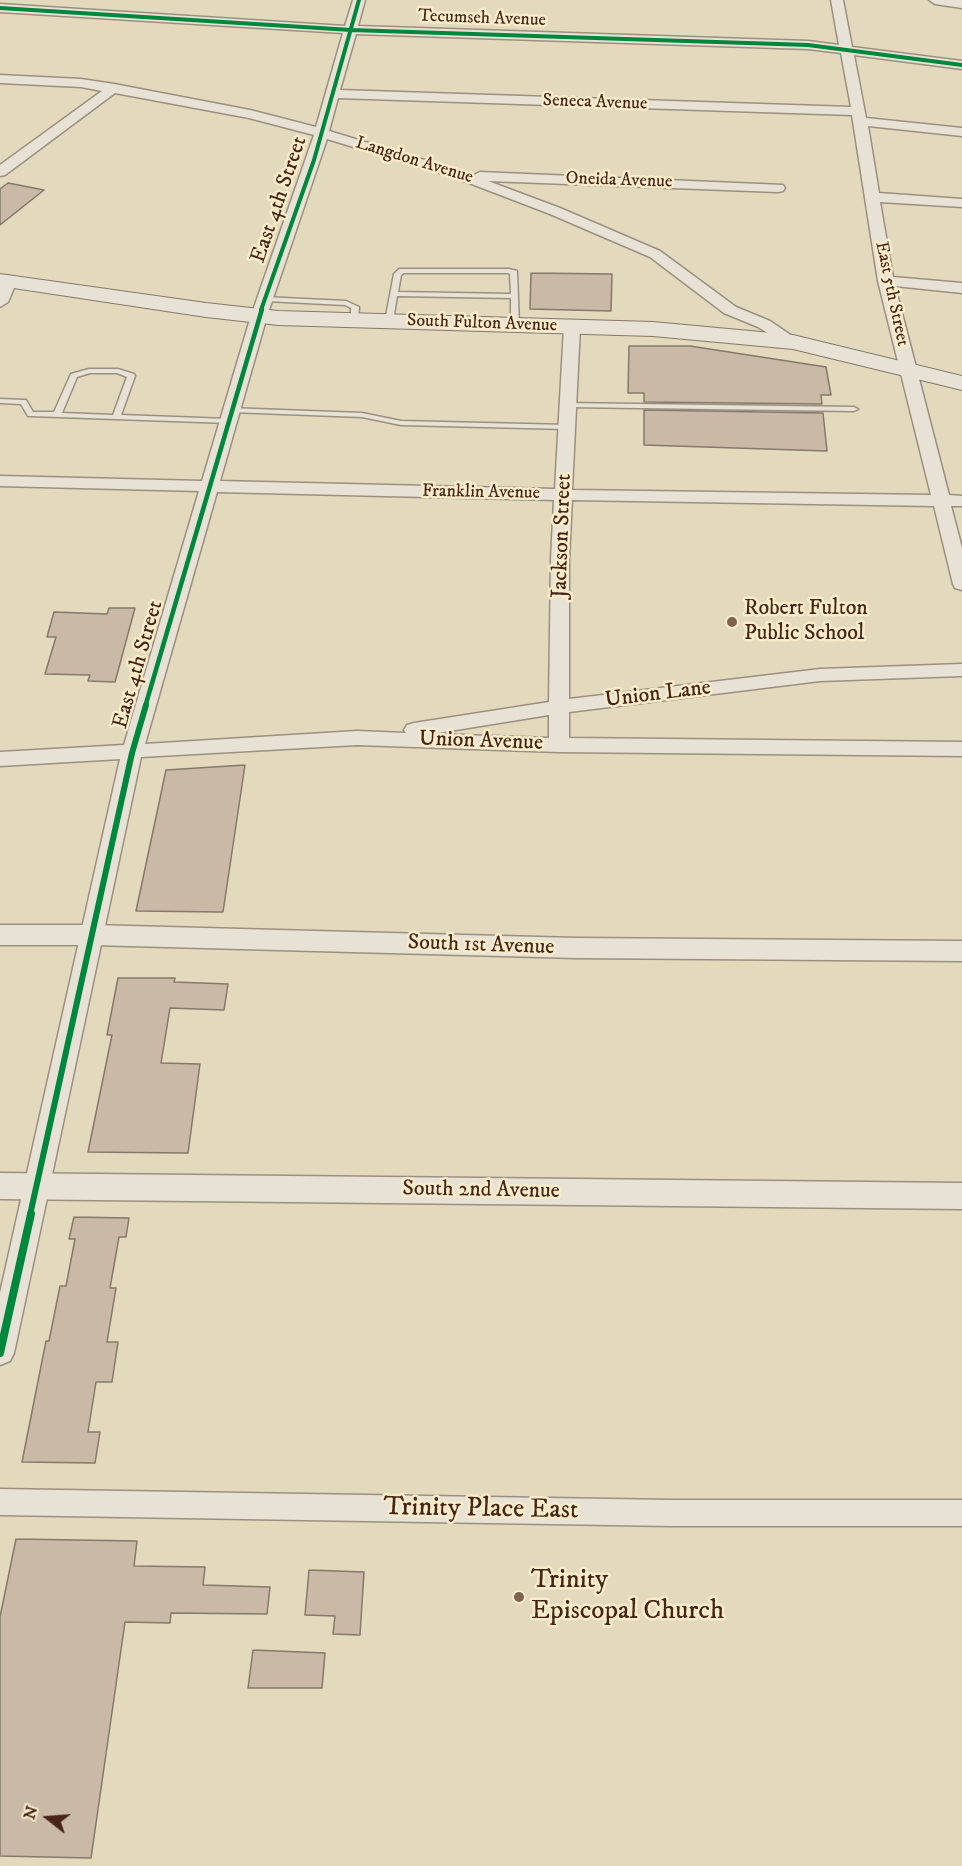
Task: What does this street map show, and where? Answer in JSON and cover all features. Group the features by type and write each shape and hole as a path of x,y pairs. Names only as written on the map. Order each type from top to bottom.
{"main road":[{"name":"South Fulton Avenue","path":"4,280 262,307 354,320 653,329 793,342 962,383"}],"street":[{"name":"East 4th Street","path":"0,1353 132,753 262,307 321,133 359,0"},
{"name":"East 5th Street","path":"837,0 886,281 962,584"},
{"path":"935,0 962,4"},
{"name":"Tecumseh Avenue","path":"0,8 351,30 732,42 846,49 962,65"},
{"name":"Langdon Avenue","path":"0,79 42,80 114,88 250,114 460,175 555,210 655,254 730,310 764,324 793,342"},
{"path":"0,172 114,88"},
{"name":"Seneca Avenue","path":"333,94 859,116 962,132"},
{"name":"Oneida Avenue","path":"460,175 778,188"},
{"path":"873,197 962,203"},
{"path":"0,302 4,280"},
{"path":"886,281 962,288"},
{"name":"Jackson Street","path":"560,745 560,559 572,327"},
{"name":"Franklin Avenue","path":"0,481 564,495 962,501"},
{"name":"Union Lane","path":"357,738 560,707 820,675 962,670"},
{"name":"Union Avenue","path":"0,759 357,738 560,745 962,749"},
{"name":"South 1st Avenue","path":"0,935 92,935 576,948 962,951"},
{"name":"South 2nd Avenue","path":"0,1186 962,1196"},
{"name":"Trinity Place East","path":"0,1502 671,1513 962,1513"}],"lane":[{"path":"388,321 398,274 402,271 509,271 514,273 515,325"},
{"path":"394,294 514,296"},
{"path":"57,415 74,376 89,370 118,371 131,376 116,418"},
{"path":"0,401 23,402 31,414 116,418 362,415 401,423 567,427"},
{"path":"568,405 854,409"}],"building":[{"path":"8,183 44,190 0,225 0,189"},
{"path":"531,273 612,274 611,311 530,309"},
{"path":"629,346 690,346 826,367 831,395 821,395 822,404 644,402 644,393 628,393"},
{"path":"644,410 823,413 827,451 644,445"},
{"path":"109,608 135,608 115,682 88,681 90,675 45,674 56,637 47,637 54,612 107,614"},
{"path":"245,765 223,912 136,911 166,770"},
{"path":"118,978 175,978 174,982 228,984 224,1010 170,1008 161,1063 200,1064 188,1153 88,1152 112,1035 107,1035"},
{"path":"74,1217 129,1218 126,1237 119,1237 110,1288 116,1288 107,1342 118,1342 112,1382 96,1382 88,1432 100,1432 95,1463 22,1462 46,1341 49,1341 60,1286 66,1286 75,1239 69,1239"},
{"path":"16,1539 137,1541 134,1566 205,1567 203,1585 270,1587 267,1614 171,1613 170,1623 125,1622 91,1858 0,1856 0,1617"},
{"path":"309,1570 364,1572 360,1635 333,1634 335,1616 305,1615"},
{"path":"253,1650 325,1653 322,1688 248,1688"}],"cycle path":[{"path":"0,1353 132,753 259,316 314,160 359,0"},
{"path":"0,8 351,30 808,45 962,65"}],"place":[{"name":"Robert Fulton Public School","path":"732,622"},
{"name":"Trinity Episcopal Church","path":"519,1597"}]}
